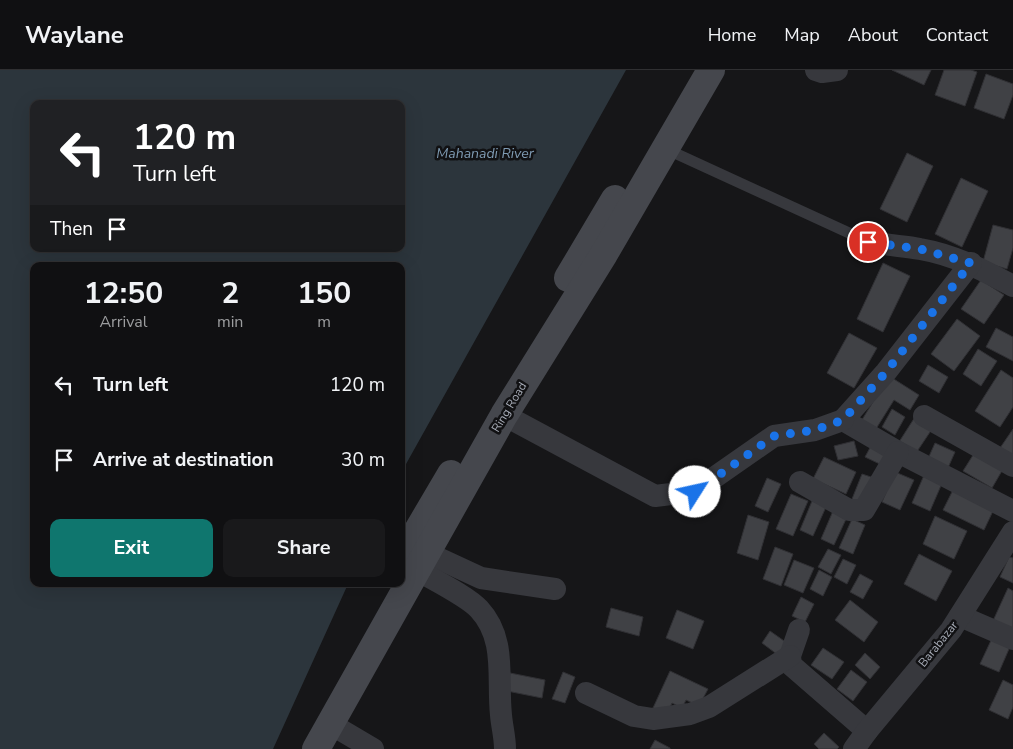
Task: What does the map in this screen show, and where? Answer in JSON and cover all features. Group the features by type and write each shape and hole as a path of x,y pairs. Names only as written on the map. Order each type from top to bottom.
{"street":[{"name":"Ring Road","path":"405,580 690,70"},
{"name":"Ring Road","path":"415,561 604,254 711,70"},
{"path":"816,70 822,72 837,70"},
{"path":"860,238 892,246 920,249 971,263 1013,286"},
{"path":"504,415 655,496 695,492 774,436 815,430 843,420 886,372 971,263"},
{"path":"924,416 1013,466"},
{"path":"843,420 898,452 1013,512"},
{"path":"800,482 850,510 864,510 898,452"},
{"name":"Barabazar","path":"854,749 960,616 1013,532"},
{"path":"415,561 481,578 555,589"},
{"path":"415,561 478,607 489,621 496,639 501,668 501,717 505,734 505,749"},
{"path":"296,749 386,587"},
{"name":"Ring Road","path":"316,749 401,587"},
{"path":"960,616 1013,639"},
{"path":"799,630 790,656 791,664 800,674 867,731"},
{"path":"586,692 634,716 653,718 690,714 709,707 790,656"},
{"path":"329,723 373,749"}],"lane":[{"path":"666,149 860,238"}],"water":[{"name":"Mahanadi River","path":"0,70 626,70 405,466 405,262 30,262 30,587 347,587 273,749 0,749"}],"building":[{"path":"892,70 931,70 924,85"},
{"path":"944,70 971,70 977,72 965,106 935,95"},
{"path":"986,74 1013,84 1013,95 1004,119 974,108"},
{"path":"907,153 933,166 907,222 880,209"},
{"path":"961,178 988,191 962,247 935,234"},
{"path":"993,225 1013,230 1013,248 1007,269 983,262"},
{"path":"883,263 910,276 883,332 857,319"},
{"path":"981,280 1004,295 984,324 961,309"},
{"path":"957,319 980,336 954,371 931,354"},
{"path":"996,328 1013,337 1013,361 986,347"},
{"path":"849,333 877,348 854,388 827,373"},
{"path":"978,349 997,361 981,386 963,374"},
{"path":"928,365 948,377 939,393 919,381"},
{"path":"1001,370 1013,378 1013,407 1000,427 975,411"},
{"path":"889,376 919,395 910,410 894,400 874,432 860,423"},
{"path":"892,409 905,417 895,435 882,427"},
{"path":"915,417 932,429 916,453 899,442"},
{"path":"1013,429 1013,457 1000,448"},
{"path":"854,441 858,456 838,460 834,446"},
{"path":"935,443 955,452 947,470 927,461"},
{"path":"872,444 890,452 884,466 865,457"},
{"path":"975,452 1003,469 992,488 963,471"},
{"path":"824,457 856,472 846,494 813,479"},
{"path":"895,472 914,480 900,510 882,502"},
{"path":"925,473 943,481 930,511 912,503"},
{"path":"862,474 874,478 865,504 852,499"},
{"path":"767,478 781,484 768,512 755,506"},
{"path":"953,490 993,511 984,530 943,510"},
{"path":"791,494 808,501 793,536 776,529"},
{"path":"812,501 826,507 813,536 800,530"},
{"path":"833,511 847,517 834,545 821,539"},
{"path":"748,515 769,522 758,560 737,553"},
{"path":"935,516 967,531 954,559 923,544"},
{"path":"852,519 865,525 853,554 839,548"},
{"path":"775,547 793,554 781,586 763,579"},
{"path":"828,549 841,555 831,574 818,567"},
{"path":"919,554 952,571 936,601 904,584"},
{"path":"1009,557 1013,558 1013,583 1000,577"},
{"path":"843,559 856,565 847,584 834,577"},
{"path":"794,560 814,568 803,593 784,585"},
{"path":"819,570 832,577 823,596 810,589"},
{"path":"860,574 873,581 863,599 850,592"},
{"path":"1008,588 1013,591 1013,633 992,623"},
{"path":"801,597 814,604 805,622 792,616"},
{"path":"850,600 878,622 864,642 835,620"},
{"path":"611,608 643,617 639,636 606,627"},
{"path":"677,610 704,621 693,649 666,638"},
{"path":"770,631 787,643 778,655 762,643"},
{"path":"994,634 1012,642 999,672 980,664"},
{"path":"823,648 844,662 832,679 811,665"},
{"path":"865,653 880,667 870,679 855,665"},
{"path":"851,670 867,682 853,701 837,689"},
{"path":"670,671 708,689 699,706 686,700 682,708 672,703 667,714 653,708"},
{"path":"563,672 575,677 565,703 552,699"},
{"path":"510,673 545,680 542,698 507,691"},
{"path":"1003,680 1013,685 1013,707 1008,719 989,710"},
{"path":"824,733 839,747 837,749 819,749 814,744"},
{"path":"655,740 670,748 670,749 650,749"}],"route":[{"path":"695,492 774,436 815,430 843,420 886,372 971,263 920,249 868,242"}]}
